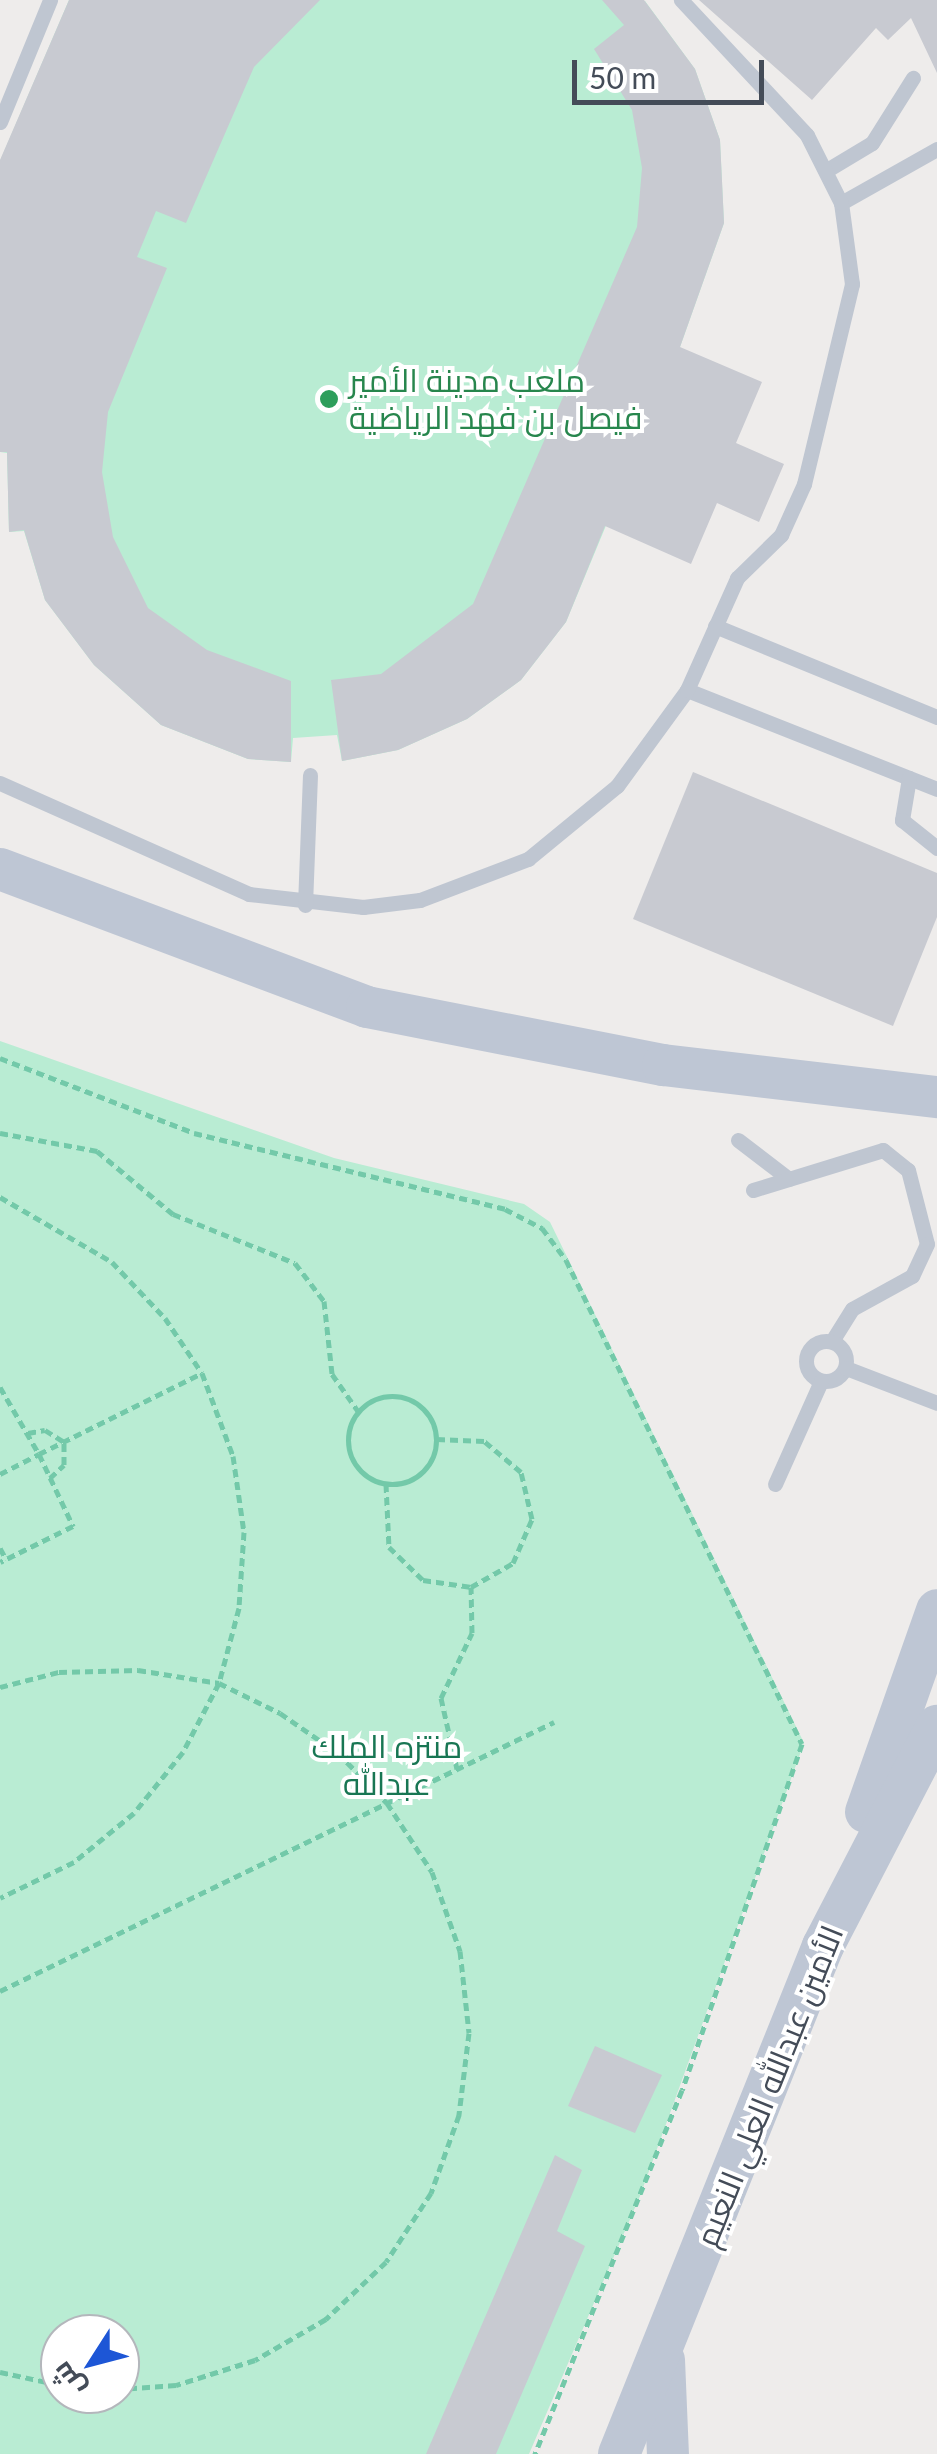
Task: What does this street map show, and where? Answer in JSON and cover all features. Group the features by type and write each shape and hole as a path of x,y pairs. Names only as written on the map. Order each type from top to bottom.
{"main road":[{"path":"0,869 336,999 663,1066 918,1094 937,1109"},
{"path":"824,1946 937,1610"},
{"name":"الأمين عبدالله العلي النعيم","path":"619,2454 824,1946 937,1726"},
{"path":"663,2348 668,2454"}],"lane":[{"path":"0,122 50,0"},
{"path":"0,783 194,874 305,905 420,900 528,859 616,786 687,690 738,578 782,535 804,484 848,325 851,256 840,203 827,170 770,86 681,0"},
{"path":"827,170 872,143 913,78"},
{"path":"840,203 937,149"},
{"path":"715,626 937,717"},
{"path":"687,690 937,789"},
{"path":"305,905 310,775"},
{"path":"909,778 902,820 937,848"},
{"path":"738,1140 789,1179"},
{"path":"753,1190 893,1153 928,1222 912,1276 852,1309 832,1341 808,1350 807,1369 820,1381"},
{"path":"832,1341 846,1368 937,1402"},
{"path":"775,1484 820,1381 846,1368"}],"path":[{"path":"0,1058 194,1133 505,1209 542,1228 566,1260 802,1744 682,2090 535,2454"},
{"path":"0,1133 97,1151 173,1214 295,1263 324,1301 332,1374 358,1411 350,1456 386,1484"},
{"path":"0,1198 112,1262 202,1373 232,1456 244,1532 239,1608 219,1683 183,1752 134,1813 74,1862 0,1898"},
{"path":"0,1474 202,1373"},
{"path":"0,1387 28,1433 73,1526 3,1561 0,1548"},
{"path":"358,1411 401,1396 429,1416 436,1438 417,1476 386,1484"},
{"path":"28,1433 46,1430 64,1442"},
{"path":"386,1484 383,1532 398,1560 423,1580 471,1586 522,1550 532,1502 498,1449 436,1438"},
{"path":"50,1478 64,1465 64,1442"},
{"path":"457,1770 441,1698 476,1618 471,1586"},
{"path":"0,1687 118,1671 219,1683 338,1752 388,1803 432,1872 462,1967 469,2033 459,2115 431,2193 386,2262 326,2319 255,2360 176,2385 140,2388"},
{"path":"0,1991 554,1722"},
{"path":"0,2372 40,2381"}],"green space":[{"name":"ملعب مدينة الأمير فيصل بن فهد الرياضية","path":"69,0 619,0 631,13 645,1 695,69 720,140 724,223 680,347 566,622 521,680 467,719 398,750 342,761 337,735 293,738 291,762 248,759 161,725 94,665 45,600 24,531 9,532 7,453 0,452 0,161"},
{"name":"منتزه الملك عبدالله","path":"0,1041 334,1158 524,1204 550,1222 804,1743 640,2196 529,2454 0,2454"}],"building":[{"path":"69,0 320,0 254,67 186,223 156,211 137,257 167,268 108,412 102,472 113,537 148,608 207,650 291,681 291,762 248,759 161,725 94,665 45,600 24,530 9,532 7,452 0,452 0,160"},
{"path":"602,0 644,0 695,69 720,140 724,223 680,347 762,382 736,443 784,464 759,522 717,503 691,564 605,526 566,622 521,680 467,719 398,750 342,761 331,680 381,674 473,604 637,227 642,168 632,110 594,49 624,25"},
{"path":"699,0 937,0 937,73 911,18 888,40 876,28 812,100"},
{"path":"693,772 937,873 937,917 893,1026 633,919"},
{"path":"595,2046 662,2075 635,2133 568,2106"},
{"path":"555,2155 582,2170 557,2231 585,2246 496,2454 426,2454"}],"place":[{"name":"ملعب مدينة الأمير فيصل بن فهد الرياضية","path":"329,399"}]}
